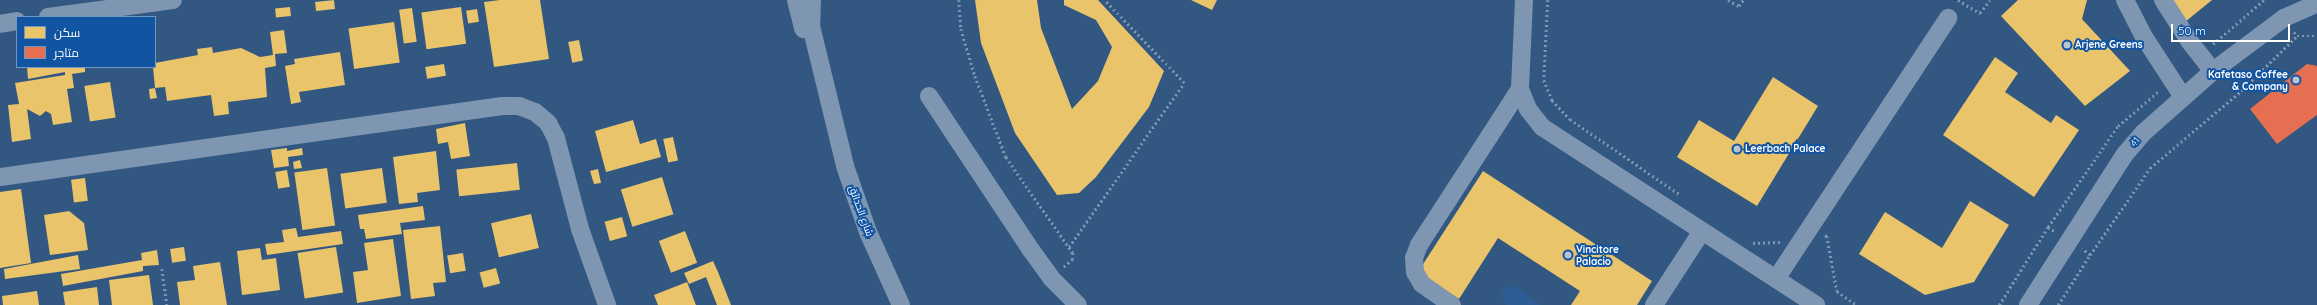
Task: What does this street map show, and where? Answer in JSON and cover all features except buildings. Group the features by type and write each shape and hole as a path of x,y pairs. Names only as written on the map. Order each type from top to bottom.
{"street":[{"path":"55,16 173,0"},
{"path":"796,0 818,94 830,113"},
{"path":"812,0 811,26 830,113"},
{"path":"1524,0 1520,89 1528,110 1542,127 1816,305"},
{"path":"2125,0 2144,38 2183,97"},
{"path":"2163,0 2190,42 2213,71"},
{"name":"41","path":"2284,18 2295,0"},
{"name":"41","path":"2028,305 2126,154 2143,133 2213,71 2284,18 2317,3"},
{"path":"1776,279 1948,18"},
{"path":"0,24 16,21"},
{"path":"1452,305 1422,284 1415,272 1414,258 1419,245 1520,89"},
{"path":"929,96 1051,278 1078,305"},
{"path":"0,177 502,106 519,106 535,112 544,120 556,138 580,229 607,305"},
{"name":"شارع الحدائق","path":"830,113 861,215 901,305"},
{"path":"1654,305 1702,232"}],"path":[{"path":"959,0 961,28 975,76 1006,157 1074,253 1073,259 1051,278"},
{"path":"1070,247 1184,83 1104,0"},
{"path":"1548,0 1544,80 1552,100 1570,119 1686,199"},
{"path":"1728,0 1739,6 1743,0"},
{"path":"1958,0 1980,13 1990,0"},
{"path":"2058,305 2090,254 2150,168 2241,91 2297,36"},
{"path":"1811,226 1827,236 1837,291 1857,305"},
{"path":"2070,240 2090,254"},
{"path":"1751,243 1785,241"},
{"path":"162,269 168,305"}],"water":[{"path":"1512,284 1540,305 1507,305 1503,302 1502,291"}],"place":[{"name":"Arjene Greens","path":"2067,45"},
{"name":"Kafetaso Coffee & Company","path":"2296,80"},
{"name":"Leerbach Palace","path":"1737,149"},
{"name":"Vincitore Palacio","path":"1568,255"}]}
